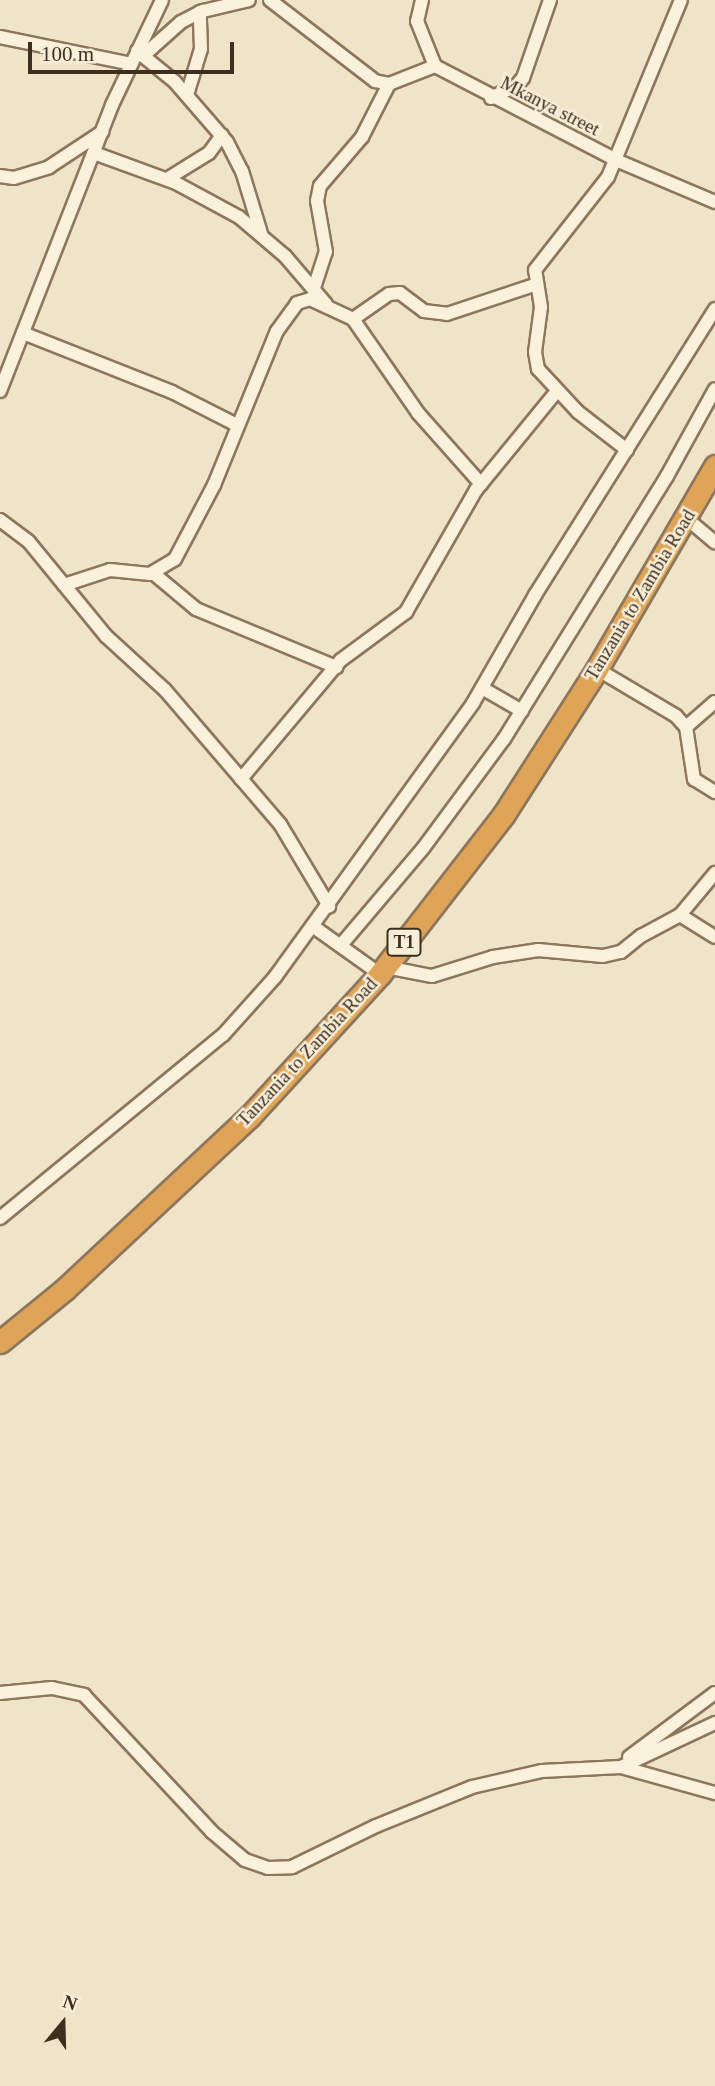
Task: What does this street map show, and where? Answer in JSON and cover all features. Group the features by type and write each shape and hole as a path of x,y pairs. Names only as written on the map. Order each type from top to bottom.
{"highway":[{"name":"Tanzania to Zambia Road","path":"0,1342 65,1289 249,1117 383,970 504,814 597,669 715,466"}],"street":[{"path":"140,53 162,0"},
{"path":"0,391 131,64 161,36 200,12 249,0"},
{"path":"270,0 375,81 389,84 435,66 417,21 422,0"},
{"path":"491,98 516,86 523,78 550,0"},
{"path":"627,450 557,391 538,369 535,352 541,307 535,270 544,254 608,177 681,0"},
{"path":"187,95 201,48 200,12"},
{"path":"0,37 131,64"},
{"path":"140,53 187,95 222,135 242,171 261,233"},
{"name":"Mkanya street","path":"435,66 491,98 616,160 715,202"},
{"path":"314,288 326,252 317,201 320,186 362,137 389,84"},
{"path":"0,176 14,178 49,167 102,132"},
{"path":"167,179 209,153 222,135"},
{"path":"94,153 167,179 239,217 261,233 314,288 328,307"},
{"path":"353,318 388,294 400,293 424,311 447,314 537,284"},
{"path":"153,573 175,559 214,485 237,425 287,313 310,299 353,318 418,413 481,484"},
{"path":"0,1218 223,1035 314,927 482,688 715,309"},
{"path":"23,333 172,392 237,425"},
{"path":"341,944 424,846 522,710 598,581 667,476 715,389"},
{"path":"241,779 336,667 406,612 481,484 557,391"},
{"path":"686,519 715,542"},
{"path":"0,520 29,542 106,636 165,690 280,824 329,906"},
{"path":"64,585 110,570 153,573 196,609 336,667"},
{"path":"597,669 667,710 685,727 690,770 694,779 715,792"},
{"path":"482,688 522,710"},
{"path":"685,727 715,702"},
{"path":"314,927 383,970 432,976 493,957 538,950 603,956 621,952 680,915 715,873"},
{"path":"680,915 715,937"},
{"path":"0,1693 52,1688 84,1695 212,1832 245,1860 268,1868 292,1867 376,1826 472,1787 542,1772 621,1767 715,1793"},
{"path":"603,1768 639,1752 715,1693"},
{"path":"621,1767 715,1723"}]}
